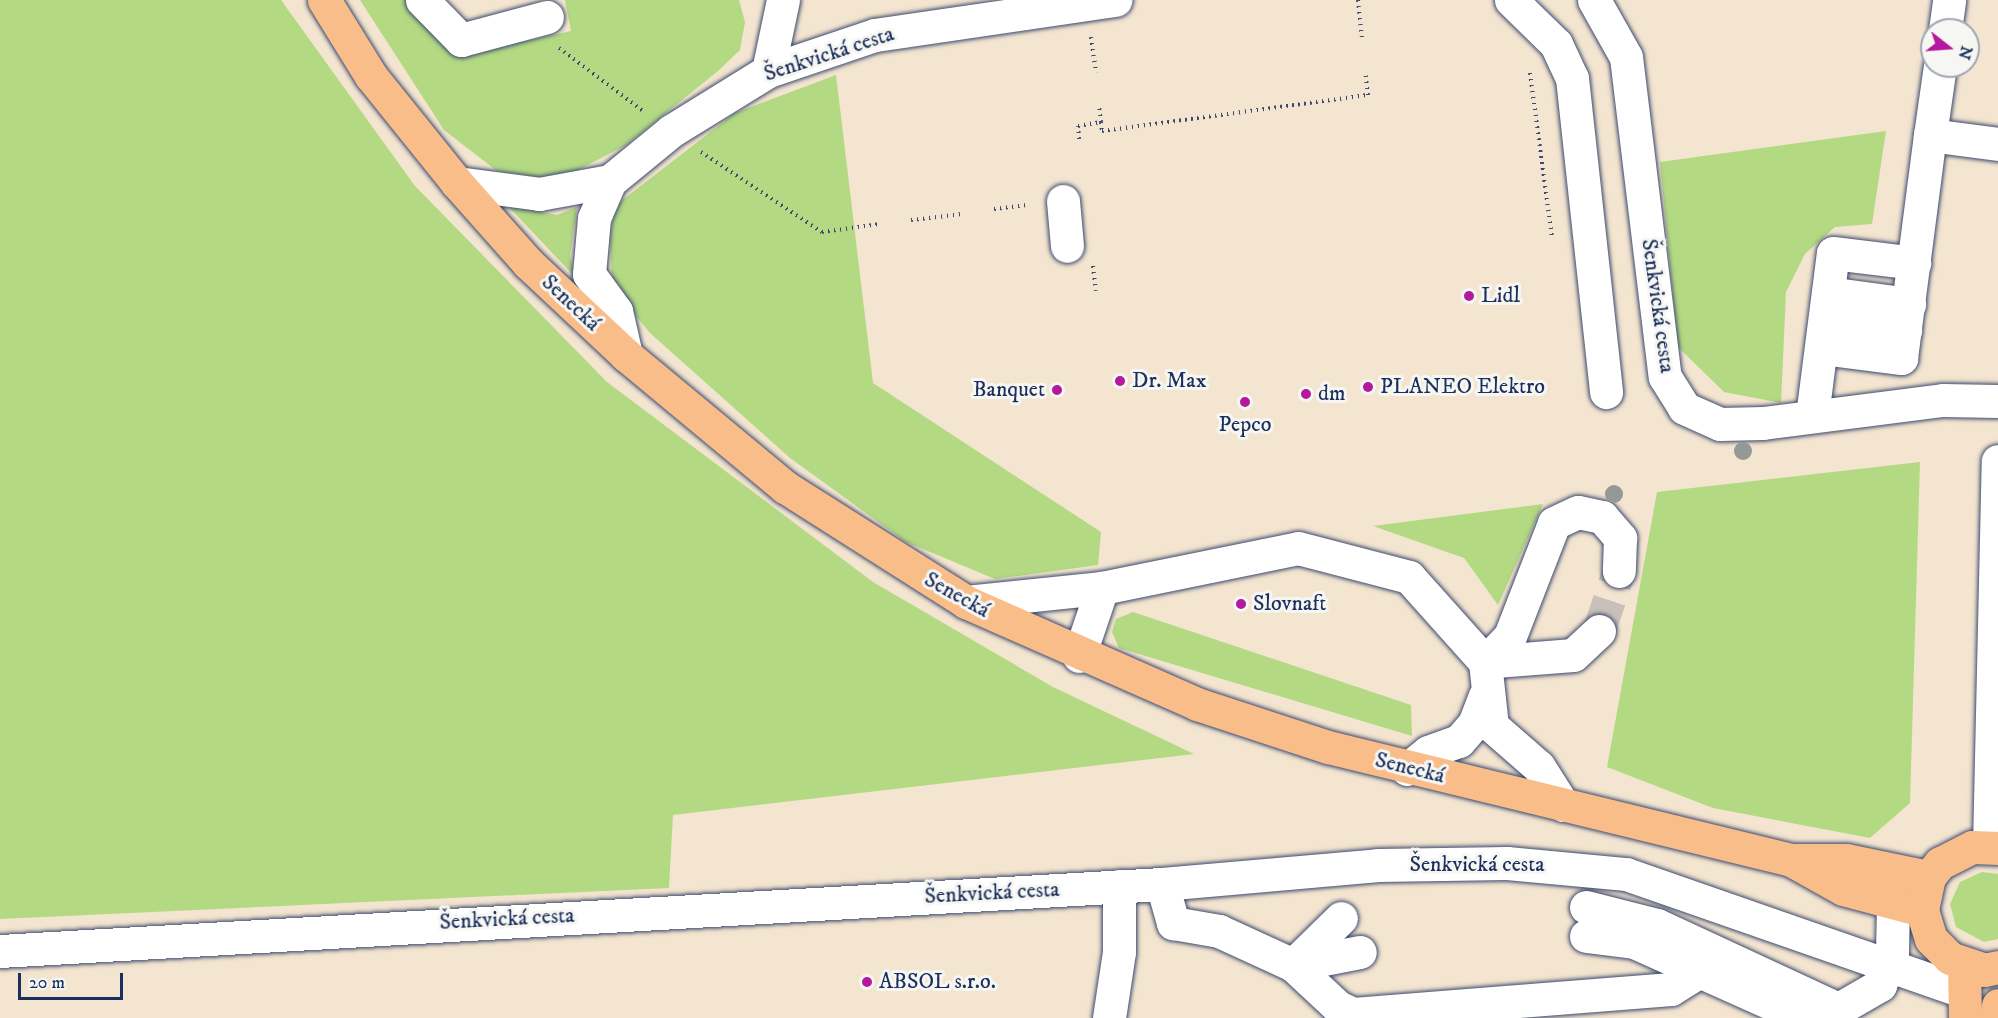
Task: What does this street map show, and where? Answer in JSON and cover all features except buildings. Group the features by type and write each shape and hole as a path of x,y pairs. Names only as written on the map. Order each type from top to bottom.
{"main road":[{"name":"Senecká","path":"324,0 371,76 456,183 528,263 626,355 793,492 966,602 1078,656 1248,722 1407,769 1791,860 1846,860 1929,877"},
{"path":"1994,847 1954,852 1929,877 1908,907 1964,992 1998,967"},
{"name":"Senecká","path":"1791,860 1843,889 1908,907"},
{"path":"1996,1018 1998,1005"}],"street":[{"path":"422,0 461,40 547,17"},
{"name":"Šenkvická cesta","path":"610,181 671,131 768,70 875,35 1115,0"},
{"path":"1511,0 1556,44 1572,78 1606,392"},
{"name":"Šenkvická cesta","path":"1594,0 1626,57 1665,377 1684,408 1720,424 1812,416 1943,400 1998,401"},
{"path":"1947,18 1949,0"},
{"path":"768,70 777,6"},
{"path":"1824,320 1901,358 1938,78"},
{"path":"1930,135 1998,144"},
{"path":"456,183 539,194 610,181"},
{"path":"610,181 594,218 589,274 616,311 626,355"},
{"path":"1050,202 1080,253"},
{"path":"1812,416 1833,253 1914,263"},
{"path":"1824,320 1907,317"},
{"path":"1994,847 1998,461"},
{"path":"1485,662 1510,636 1544,536 1554,523 1578,512 1602,517 1620,538 1619,572"},
{"path":"966,602 1102,588 1298,548 1324,550 1409,577 1485,662 1485,696 1492,726 1539,767 1563,805"},
{"path":"1078,656 1102,588"},
{"path":"1485,662 1573,655 1599,631"},
{"path":"1407,769 1428,752 1459,741 1474,724 1485,696"},
{"name":"Šenkvická cesta","path":"0,951 1162,884 1378,865 1507,863 1596,870 1671,889 1964,992"},
{"path":"1162,884 1173,923 1219,931 1293,965 1338,1007 1353,1014 1671,989 1698,972"},
{"path":"1109,1018 1119,952 1119,886"},
{"path":"1638,992 1652,937 1671,889"},
{"path":"1586,921 1652,937 1832,1014 1880,985 1908,907"},
{"path":"1293,965 1341,918"},
{"path":"1652,937 1698,972 1804,1018"},
{"path":"1293,965 1360,952"}],"path":[{"path":"1358,0 1362,39"},
{"path":"547,17 558,47 648,114"},
{"path":"1090,29 1096,73"},
{"path":"1100,106 1102,131 1368,95 1365,72"},
{"path":"1530,72 1552,242"},
{"path":"1079,139 1078,126 1101,122"},
{"path":"696,148 822,232 880,224"},
{"path":"994,209 1050,202"},
{"path":"911,220 963,214"},
{"path":"1080,253 1096,291"}],"green space":[{"path":"0,0 281,0 415,186 607,382 873,582 1053,687 1194,754 673,815 669,888 0,919"},
{"path":"360,0 409,0 470,54 571,31 565,0 739,0 745,22 740,50 718,71 626,145 559,180 497,171 444,130"},
{"path":"836,75 873,383 1101,532 1098,565 995,579 906,542 790,458 650,333 612,287 610,236 616,205 735,113"},
{"path":"1886,131 1872,224 1835,227 1805,254 1786,292 1781,403 1724,392 1678,347 1660,162"},
{"path":"508,206 557,215 577,207 570,256 575,277"},
{"path":"1920,462 1910,803 1870,838 1713,808 1607,767 1657,492"},
{"path":"1543,504 1498,605 1464,558 1373,526"},
{"path":"1133,612 1411,705 1412,736 1119,648 1112,632 1116,619"},
{"path":"1982,872 1998,874 1998,939 1984,942 1956,927 1950,904 1960,882"}],"tunnel":[{"path":"1599,631 1619,571"}],"place":[{"name":"Lidl","path":"1469,296"},
{"name":"Dr. Max","path":"1120,381"},
{"name":"PLANEO Elektro","path":"1368,387"},
{"name":"Banquet","path":"1057,390"},
{"name":"dm","path":"1306,394"},
{"name":"Pepco","path":"1245,402"},
{"name":"Slovnaft","path":"1241,604"},
{"name":"ABSOL s.r.o.","path":"867,982"}]}
